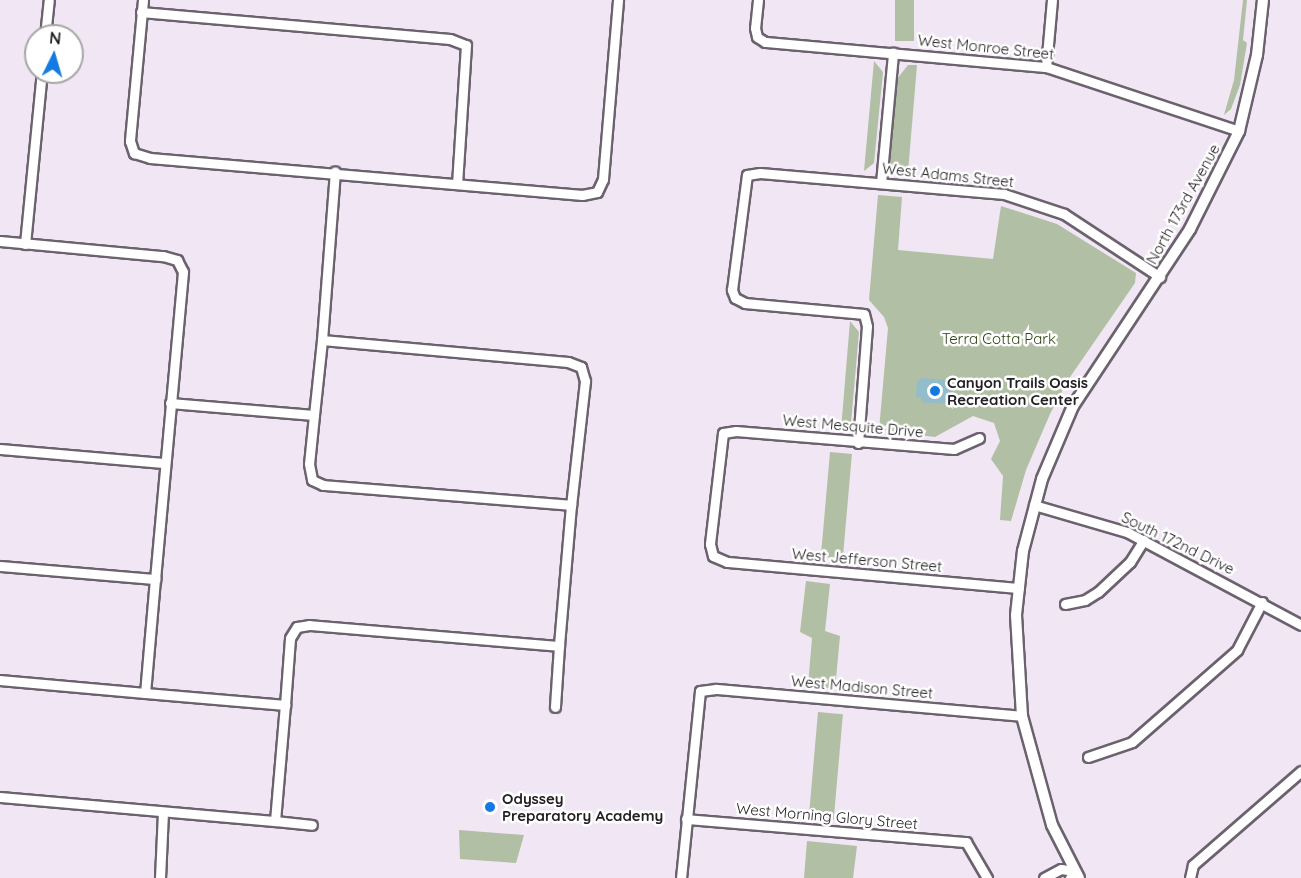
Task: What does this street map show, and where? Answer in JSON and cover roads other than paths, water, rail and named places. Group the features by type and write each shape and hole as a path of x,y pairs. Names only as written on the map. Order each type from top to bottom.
{"street":[{"path":"46,24 49,0"},
{"path":"142,0 130,141 134,153 150,158 335,172 582,195 597,192 603,179 618,0"},
{"name":"West Monroe Street","path":"758,0 758,37 765,42 1046,67 1239,131"},
{"path":"1046,67 1052,0"},
{"name":"North 173rd Avenue","path":"1075,876 1052,825 1022,716 1017,687 1019,588 1034,505 1073,406 1115,340 1160,277 1217,180 1239,131 1257,56 1263,0"},
{"path":"141,12 450,39 466,45 457,183"},
{"path":"881,183 893,53"},
{"path":"25,244 41,84"},
{"path":"335,172 322,340 309,464 312,480 323,485 571,505"},
{"name":"West Adams Street","path":"858,443 867,326 864,314 745,303 735,298 732,290 747,175 881,183 1004,194 1038,203 1064,214 1160,277"},
{"path":"0,241 177,260 183,272 145,693"},
{"path":"322,340 568,362 581,368 585,381 571,505 555,706"},
{"path":"170,403 314,415"},
{"name":"West Mesquite Drive","path":"713,556 710,544 723,433 736,431 858,443 954,449 979,438"},
{"path":"0,449 164,463"},
{"name":"South 172nd Drive","path":"1034,505 1144,540 1301,625"},
{"path":"1065,604 1085,600 1098,592 1130,562 1144,540"},
{"name":"West Jefferson Street","path":"713,556 738,563 1019,588"},
{"path":"0,566 155,579"},
{"path":"1088,757 1132,742 1237,650 1262,602"},
{"path":"275,821 290,638 297,627 559,646"},
{"path":"0,680 285,705"},
{"name":"West Madison Street","path":"686,819 700,691 716,689 1022,716"},
{"path":"1190,877 1193,865 1301,771"},
{"path":"0,797 312,825"},
{"path":"160,878 164,812"},
{"path":"681,878 686,819"},
{"name":"West Morning Glory Street","path":"686,819 966,842 987,878"},
{"path":"1044,878 1061,869 1075,876"}],"water":[{"path":"923,378 947,380 952,384 951,400 945,404 921,402 921,398 916,397 917,381"}],"place":[{"name":"Canyon Trails Oasis Recreation Center","path":"935,391"},
{"name":"Odyssey Preparatory Academy","path":"490,807"}],"park label":[{"name":"Terra Cotta Park","path":"999,339"}]}
